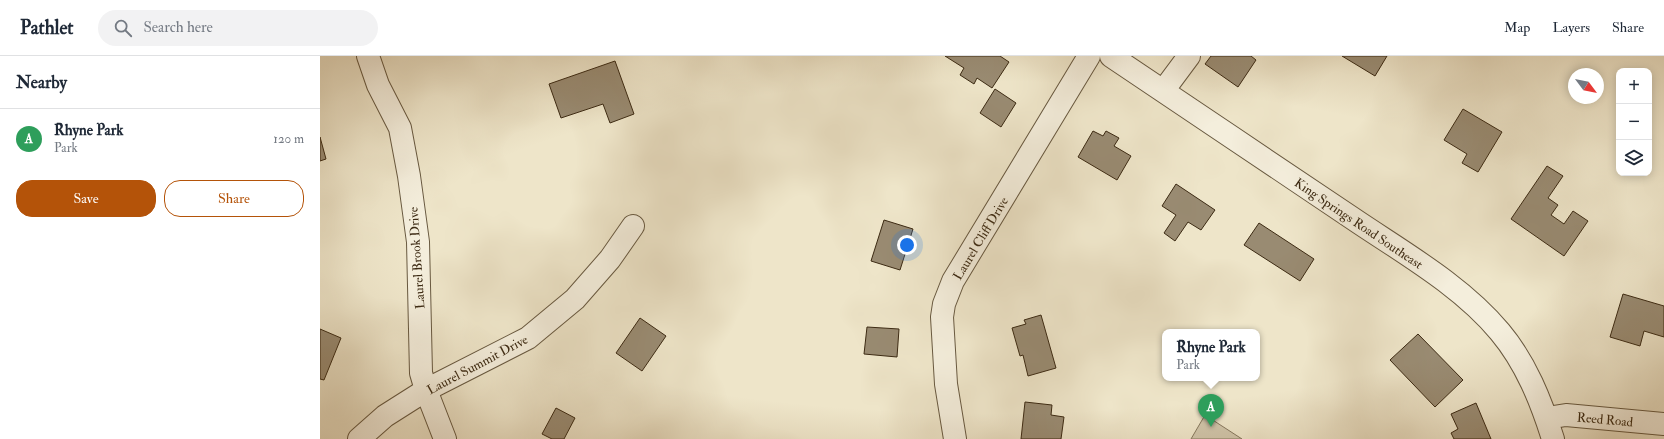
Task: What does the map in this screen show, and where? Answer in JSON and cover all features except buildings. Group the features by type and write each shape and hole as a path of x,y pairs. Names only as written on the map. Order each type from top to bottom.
{"street":[{"name":"Laurel Brook Drive","path":"368,56 378,85 400,128 410,176 418,242 421,373 445,439"},
{"name":"Laurel Cliff Drive","path":"955,439 946,384 942,317 944,304 953,282 1089,56"},
{"name":"King Springs Road Southeast","path":"1111,56 1392,245 1467,299 1484,314 1511,347 1531,380 1547,418 1553,439"},
{"path":"1163,91 1189,56"},
{"name":"Laurel Summit Drive","path":"359,439 385,416 426,390 528,338 575,299 610,259 633,226"},
{"name":"Reed Road","path":"1547,418 1566,415 1664,424"}],"shaded area":[{"path":"1205,415 1242,439 1191,439"}],"place":[{"name":"Rhyne Park","path":"1211,427"}]}
